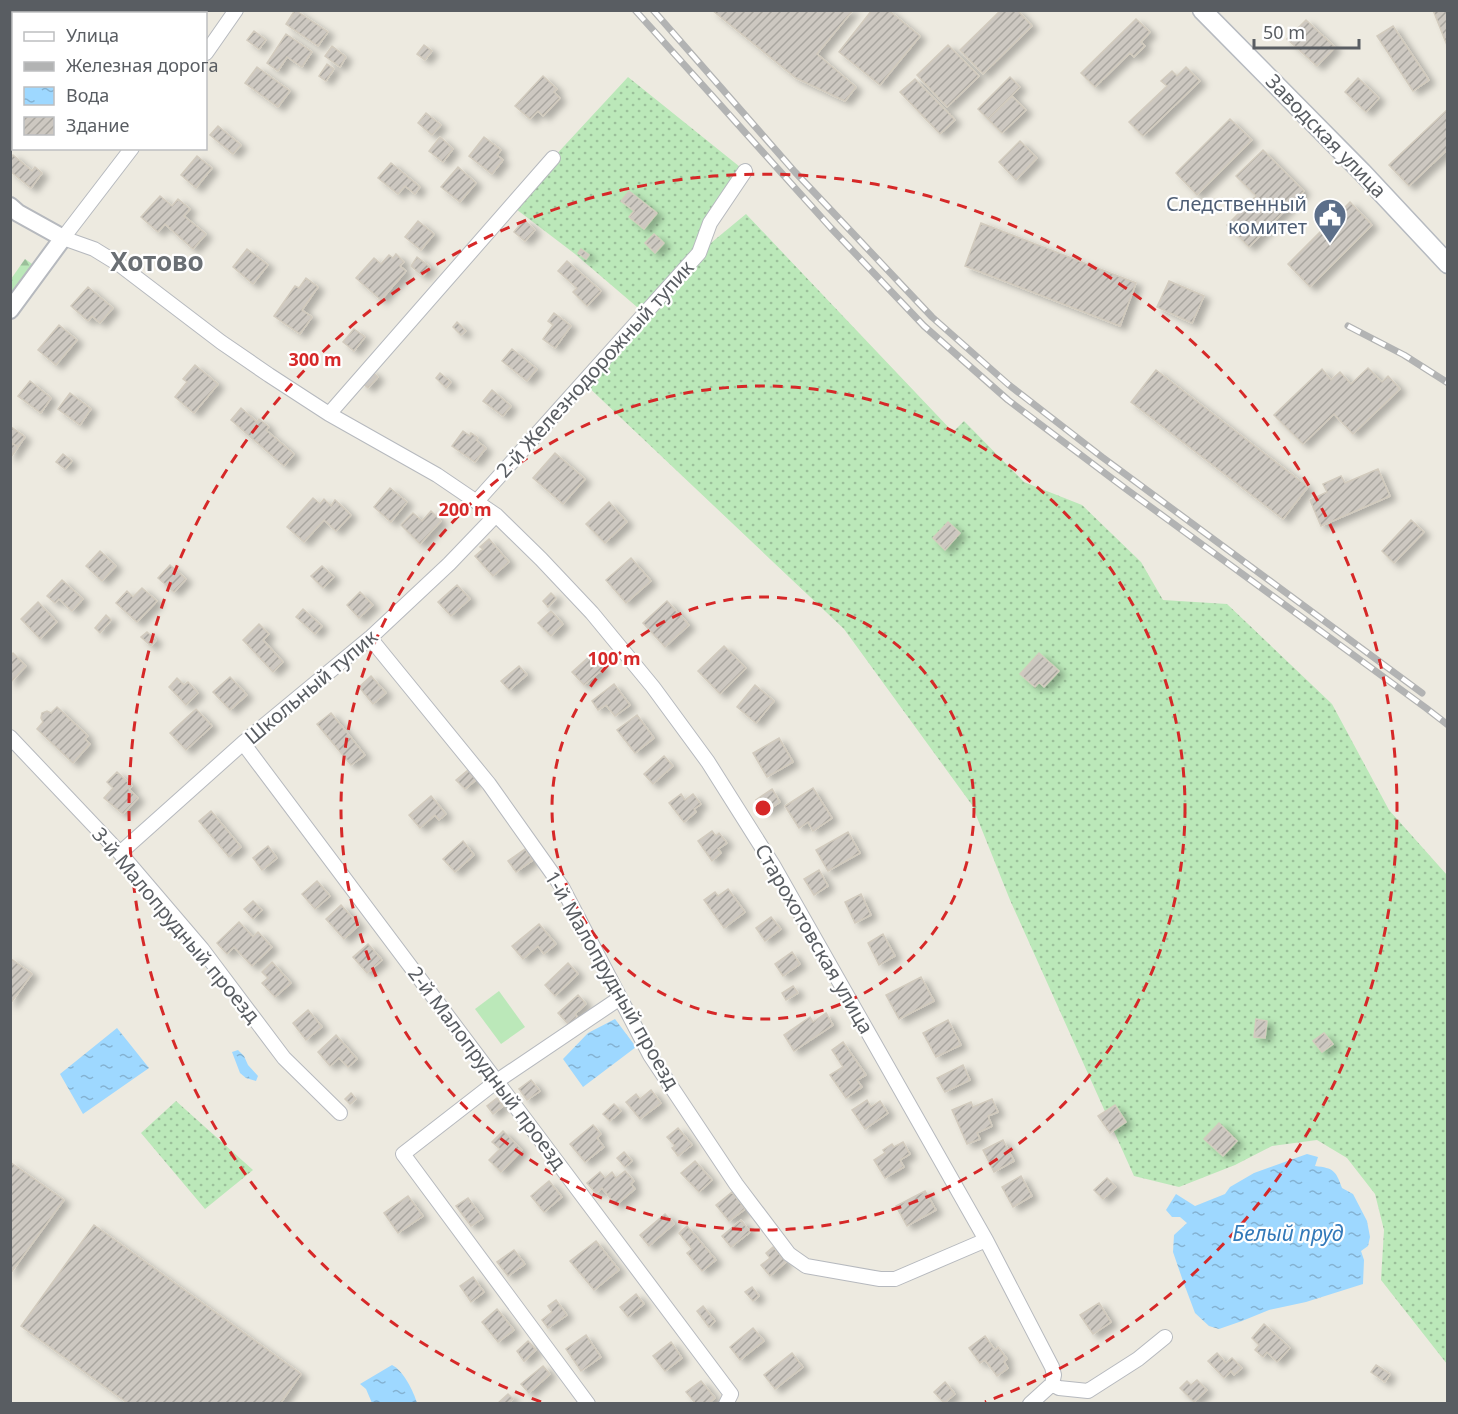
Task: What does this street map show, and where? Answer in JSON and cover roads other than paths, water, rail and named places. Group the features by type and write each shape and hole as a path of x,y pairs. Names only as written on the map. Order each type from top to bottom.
{"main road":[{"name":"Заводская улица","path":"1202,10 1362,172 1448,264"}],"street":[{"path":"207,52 236,10"},
{"path":"10,310 130,150"},
{"path":"329,414 553,158"},
{"name":"2-й Железнодорожный тупик","path":"477,501 699,253 710,223 745,171"},
{"path":"10,206 18,213 63,238"},
{"name":"Старохотовская улица","path":"63,238 94,249 120,265 268,375 329,414 437,475 477,501 496,515 541,559 592,614 653,687 708,762 773,865 986,1240 1052,1367 1054,1375 1052,1384"},
{"name":"Школьный тупик","path":"120,853 243,743 370,638 449,564 496,515"},
{"name":"1-й Малопрудный проезд","path":"370,638 489,784 562,887 650,1055 736,1184 789,1254 806,1266 880,1279 895,1279 986,1240"},
{"name":"3-й Малопрудный проезд","path":"10,737 120,853 202,949 284,1058 340,1113"},
{"name":"2-й Малопрудный проезд","path":"243,743 496,1081 728,1399"},
{"path":"588,1404 403,1154 496,1081 620,998"},
{"path":"1030,1404 1052,1384 1059,1388 1088,1390 1138,1359 1165,1337"}],"water":[{"path":"615,1019 636,1047 583,1087 563,1059 588,1033"},
{"path":"117,1028 149,1068 83,1114 60,1074"},
{"path":"238,1050 258,1076 256,1081 240,1073 232,1052"},
{"name":"Белый пруд","path":"1307,1154 1318,1157 1315,1166 1330,1169 1336,1174 1342,1188 1353,1194 1367,1221 1370,1237 1368,1246 1361,1251 1364,1260 1363,1284 1306,1302 1269,1310 1219,1329 1209,1326 1195,1313 1173,1252 1174,1235 1187,1223 1180,1217 1172,1217 1166,1210 1176,1194 1195,1206 1225,1194 1230,1187 1254,1173"},
{"path":"392,1365 404,1376 417,1403 372,1403 366,1389 360,1384"}],"railway":[{"path":"635,10 831,228 924,326 1008,400 1448,725"},
{"path":"653,10 795,172 932,317 1009,385 1102,457 1422,693"},
{"path":"1348,326 1404,355 1448,383"}],"place":[{"name":"Следственный комитет","path":"1330,244"}],"district":[{"name":"Хотово","path":"157,262"}]}
